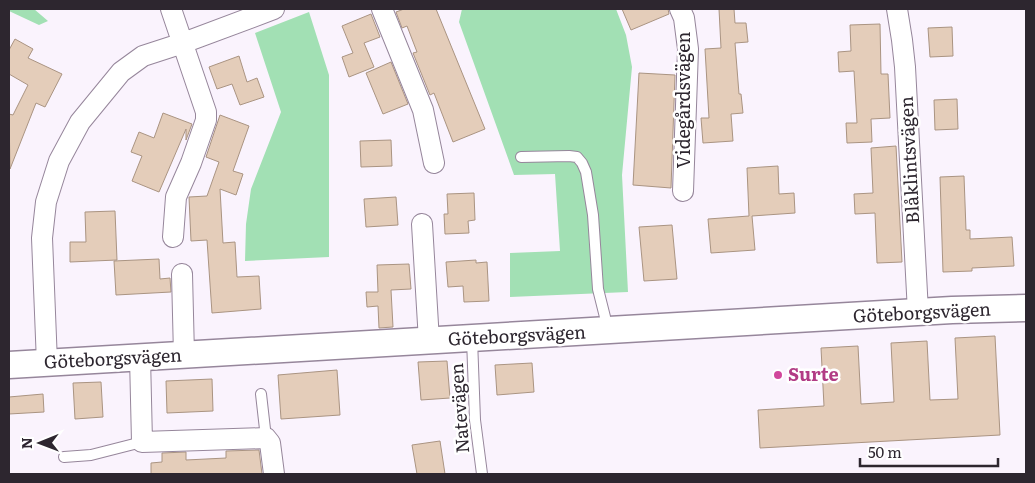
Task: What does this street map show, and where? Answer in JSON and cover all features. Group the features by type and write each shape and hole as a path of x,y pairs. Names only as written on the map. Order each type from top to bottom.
{"street":[{"path":"171,9 206,112 206,120 191,163 176,197 173,237"},
{"path":"48,362 42,238 46,202 59,161 80,122 121,72 143,56 274,9"},
{"path":"382,9 423,110 434,164"},
{"name":"Videgårdsvägen","path":"680,9 684,18 688,49 684,191"},
{"name":"Blåklintsvägen","path":"897,9 904,67 918,312"},
{"path":"422,224 429,341"},
{"path":"182,274 184,355"},
{"name":"Göteborgsvägen","path":"9,365 918,312 1026,308"},
{"path":"140,357 142,442 266,438 270,443 274,474"}],"lane":[{"path":"521,157 570,156 576,157 582,163 586,172 593,215 598,289 605,317 606,330"},
{"name":"Natevägen","path":"472,339 475,420 482,474"},
{"path":"261,394 266,438"},
{"path":"64,457 91,455 142,442"}],"green space":[{"path":"9,9 34,9 48,21 39,25 9,11"},
{"path":"462,9 616,9 626,35 632,67 622,175 628,292 510,297 510,253 560,251 555,174 514,175 459,22"},
{"path":"309,12 329,75 329,257 245,261 246,224 251,189 281,112 255,33"}],"building":[{"path":"404,9 436,9 485,129 453,142 434,93 430,95 413,53 417,52 407,26 402,28 396,12"},
{"path":"622,9 668,9 669,14 631,30"},
{"path":"719,9 734,9 735,23 746,23 748,42 735,43 739,94 741,94 743,113 731,114 733,141 703,143 701,118 709,118 705,49 721,48"},
{"path":"371,14 380,37 364,43 374,67 349,77 342,57 353,53 342,26"},
{"path":"880,24 881,74 888,74 890,118 871,119 872,142 847,143 846,123 857,123 854,71 839,72 838,52 851,51 850,25"},
{"path":"952,27 953,56 930,57 928,28"},
{"path":"15,39 33,49 28,58 62,74 45,107 36,103 10,169 9,114 13,115 28,85 9,74 9,50"},
{"path":"239,56 247,82 257,78 264,97 240,105 232,84 217,89 209,67"},
{"path":"391,62 408,104 383,114 366,73"},
{"path":"639,73 675,75 671,188 633,185"},
{"path":"957,99 958,129 935,130 934,100"},
{"path":"163,113 192,124 186,140 186,129 159,192 132,181 142,156 131,152 139,132 154,138"},
{"path":"220,115 249,126 233,171 243,174 236,195 220,189 223,243 235,242 237,277 259,276 261,309 212,313 207,240 191,241 189,197 207,196 219,162 206,157"},
{"path":"391,140 392,166 361,167 360,141"},
{"path":"896,146 902,262 877,263 875,213 855,214 854,194 873,193 871,148"},
{"path":"778,166 779,194 794,193 795,213 752,216 755,250 711,253 708,219 749,216 747,168"},
{"path":"964,176 966,230 970,230 970,239 1012,237 1014,266 972,268 972,271 943,272 940,177"},
{"path":"474,193 475,220 468,221 469,233 445,234 444,214 448,214 447,194"},
{"path":"396,197 398,225 366,227 364,199"},
{"path":"115,211 117,260 70,262 70,242 86,242 85,212"},
{"path":"672,225 677,279 644,281 639,227"},
{"path":"159,259 160,279 170,278 171,292 116,295 114,261"},
{"path":"476,260 476,263 487,262 489,301 464,302 463,286 448,287 446,262"},
{"path":"409,264 411,289 391,290 393,327 379,328 378,306 367,307 366,292 378,292 377,265"},
{"path":"995,336 1000,435 760,448 758,410 824,406 821,348 858,346 861,404 894,402 891,343 927,341 930,400 958,399 955,338"},
{"path":"447,361 450,398 421,400 418,362"},
{"path":"532,363 534,392 497,395 495,365"},
{"path":"337,370 340,415 281,419 278,375"},
{"path":"212,379 213,411 167,413 166,381"},
{"path":"101,382 103,417 75,419 73,383"},
{"path":"43,394 44,412 9,414 9,397"},
{"path":"440,441 445,474 417,474 412,445"},
{"path":"259,450 262,474 151,474 151,463 162,462 162,453 186,452 186,460 226,458 226,451"}],"place":[{"name":"Surte","path":"778,375"}]}
